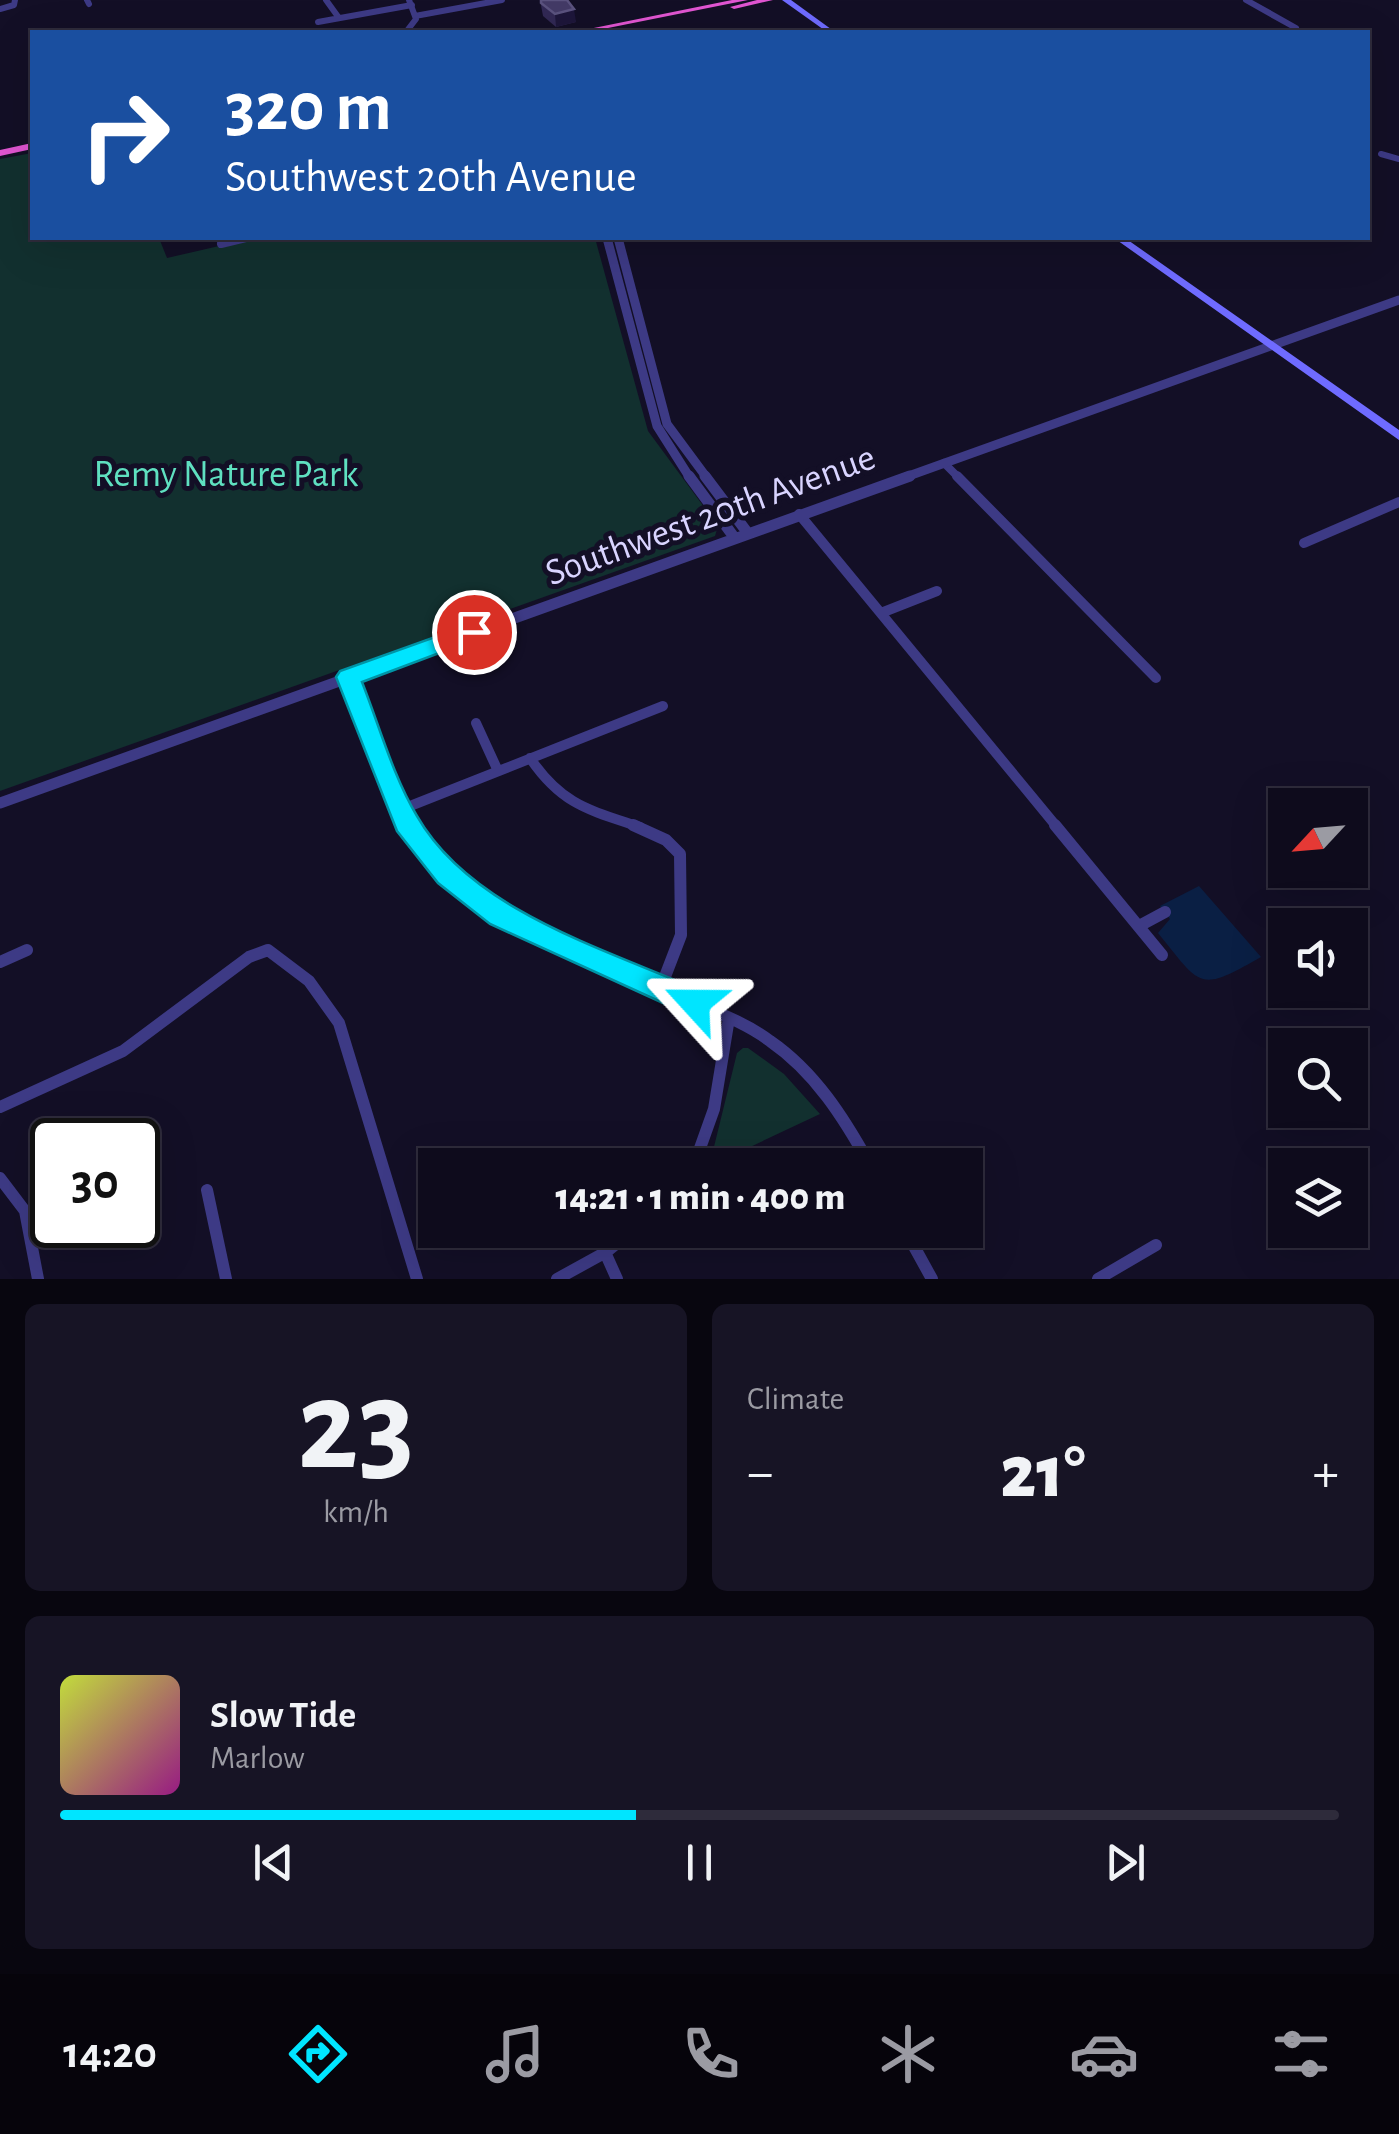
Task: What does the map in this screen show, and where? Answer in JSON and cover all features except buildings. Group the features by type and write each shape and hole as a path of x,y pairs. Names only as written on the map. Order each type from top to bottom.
{"highway":[{"path":"588,30 744,0"},
{"path":"616,30 769,0"},
{"path":"0,150 30,144"}],"main road":[{"path":"786,0 828,30"},
{"path":"1122,240 1399,436"}],"street":[{"path":"326,0 339,18"},
{"path":"407,30 416,16 502,0"},
{"path":"1246,0 1296,28"},
{"path":"318,22 410,2 416,16"},
{"path":"0,9 14,3"},
{"path":"1381,154 1399,159"},
{"path":"221,244 238,240"},
{"path":"608,240 668,448 734,536"},
{"path":"618,240 652,388 673,436 746,532"},
{"name":"Southwest 20th Avenue","path":"0,802 734,536 1398,302"},
{"path":"944,463 1156,678"},
{"path":"1304,543 1399,502"},
{"path":"799,514 1162,954"},
{"path":"881,613 938,591"},
{"path":"348,677 400,810 430,856 484,905 518,925 770,1040 799,1064 842,1115 860,1148"},
{"path":"400,810 663,706"},
{"path":"476,723 498,771"},
{"path":"530,758 546,785 566,801 668,840 677,849 682,861 681,936 661,988"},
{"path":"1139,926 1165,912"},
{"path":"0,962 27,950"},
{"path":"0,1108 123,1051 249,957 268,950 282,956 328,1004 339,1023 417,1279"},
{"path":"700,1148 714,1109 729,1018"},
{"path":"0,1178 19,1194 32,1229 38,1279"},
{"path":"207,1190 226,1279"},
{"path":"1098,1279 1156,1245"},
{"path":"604,1248 617,1279"},
{"path":"557,1279 611,1248"},
{"path":"915,1248 932,1279"}],"green space":[{"name":"Remy Nature Park","path":"30,153 30,240 160,240 167,258 245,240 596,240 648,431 718,526 715,536 0,791 0,159"},
{"path":"748,1048 784,1074 820,1114 748,1148 714,1148 737,1053"}],"water":[{"path":"1199,886 1261,957 1212,979 1202,979 1184,965 1158,933 1170,919 1160,906"}],"route":[{"path":"474,632 348,677 406,823 447,875 500,915 695,1003"}]}
